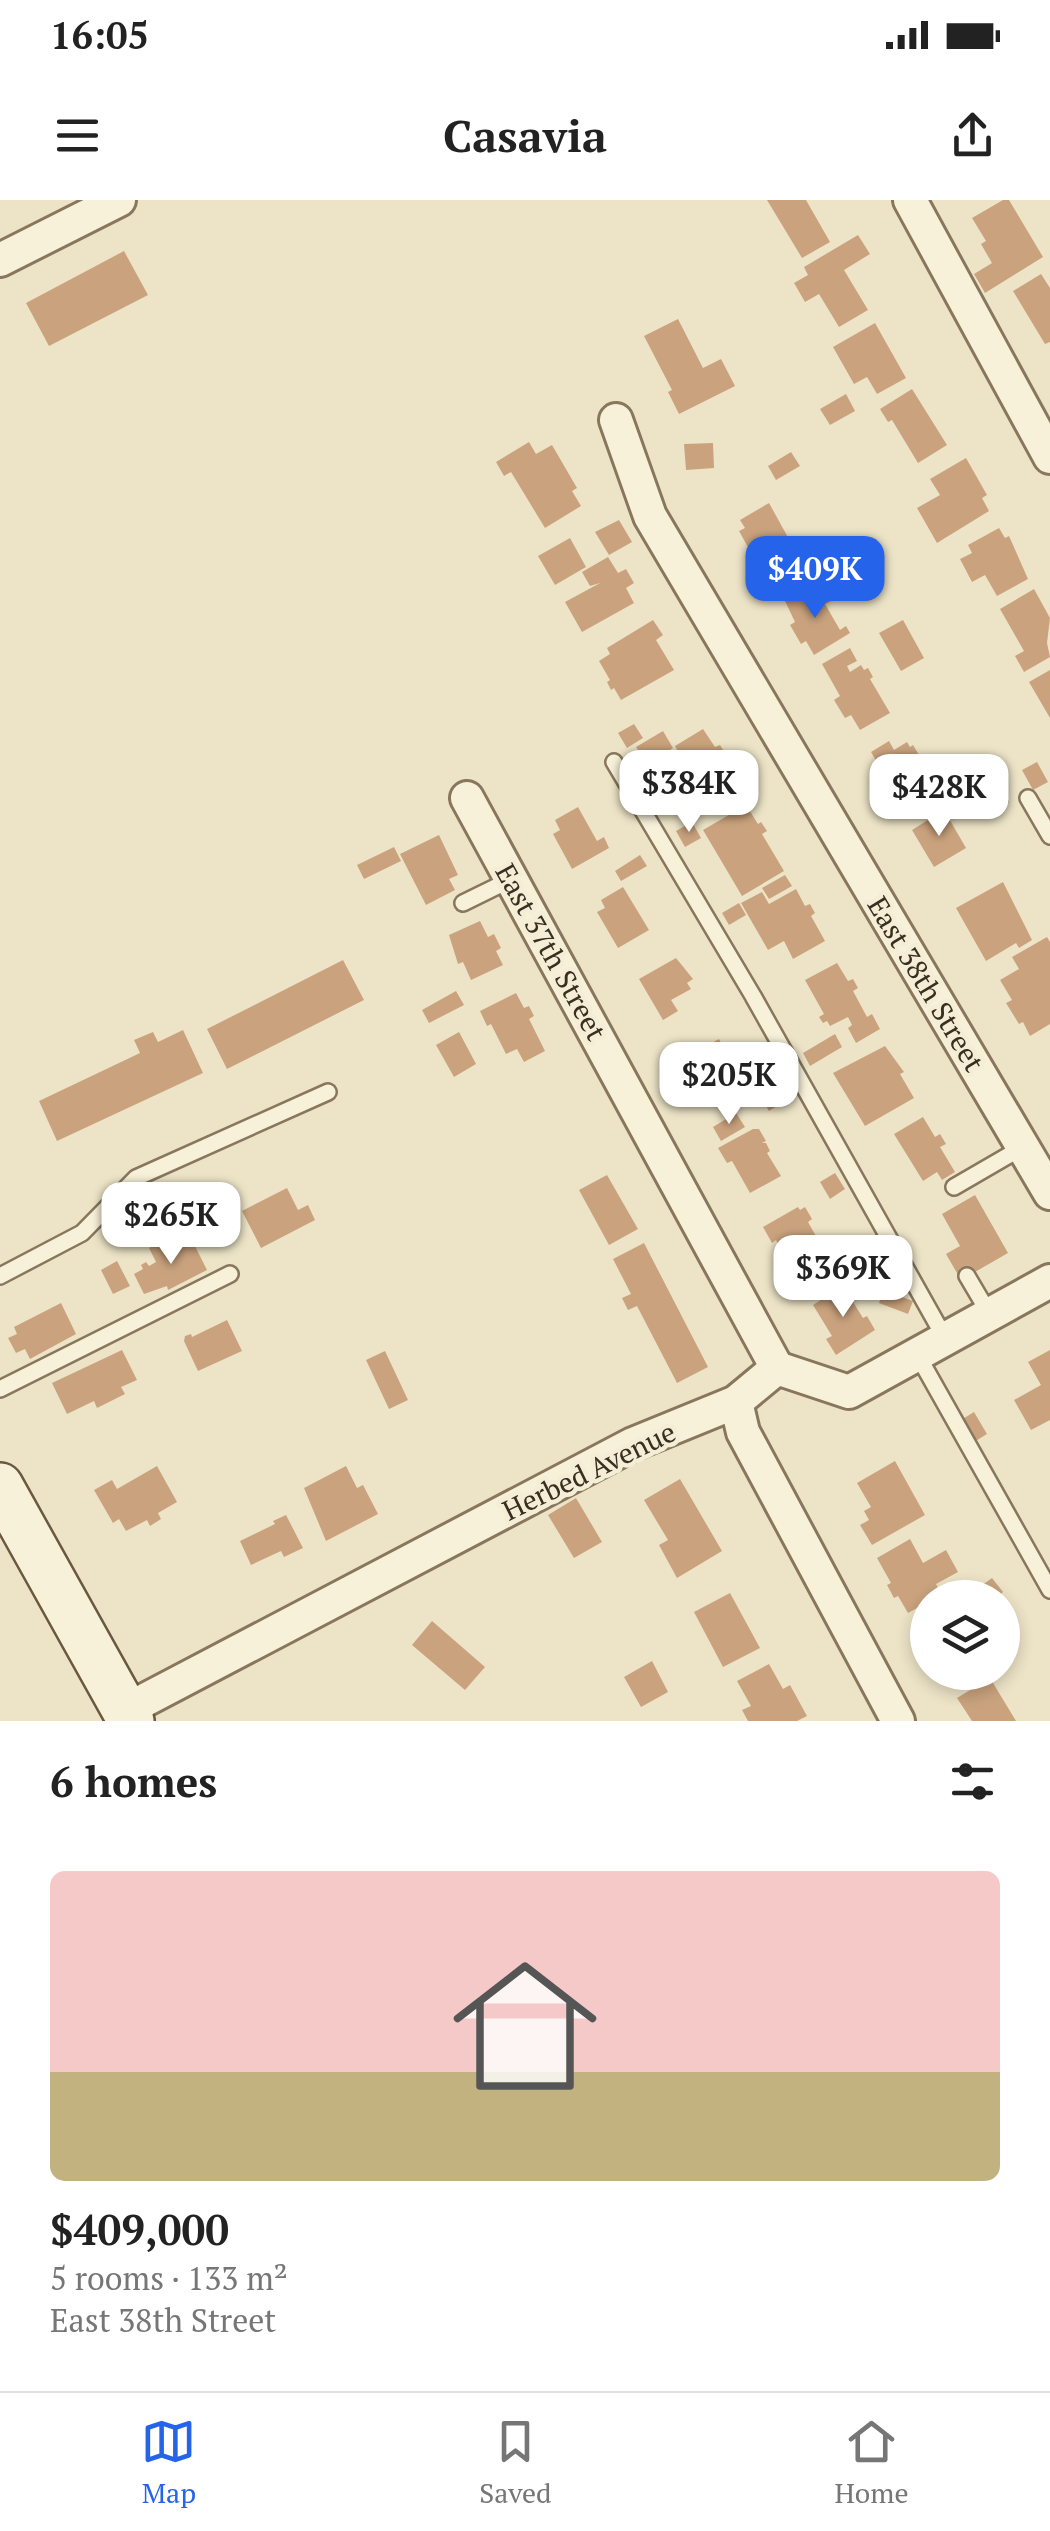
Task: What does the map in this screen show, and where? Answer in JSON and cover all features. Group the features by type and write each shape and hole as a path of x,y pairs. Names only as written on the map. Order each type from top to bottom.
{"street":[{"path":"0,260 119,200"},
{"path":"910,200 1050,457"},
{"name":"East 38th Street","path":"616,420 650,516 1050,1194"},
{"name":"East 37th Street","path":"468,798 777,1368"},
{"path":"777,1368 849,1392 1050,1281"},
{"name":"Herbed Avenue","path":"128,1715 633,1444 736,1402 777,1368"},
{"path":"736,1402 743,1432 898,1721"},
{"path":"5,1509 128,1715"}],"lane":[{"path":"614,762 753,996 932,1347 1050,1590"},
{"path":"1028,798 1050,836"},
{"path":"463,903 512,879"},
{"path":"0,1276 82,1234 136,1178 328,1092"},
{"path":"954,1187 1023,1148"},
{"path":"0,1389 230,1274"},
{"path":"968,1276 990,1315"}],"building":[{"path":"767,200 806,200 830,242 802,258"},
{"path":"1009,200 1043,257 985,293 974,274 992,263 981,244 986,241 972,218"},
{"path":"858,235 870,254 844,270 868,310 839,327 819,294 805,302 794,283 808,275 804,267"},
{"path":"124,251 148,295 49,346 26,303"},
{"path":"1041,274 1050,288 1050,342 1045,344 1013,291"},
{"path":"678,319 703,368 721,359 735,386 679,414 668,392 672,390 644,336"},
{"path":"875,323 906,378 877,394 867,377 854,384 833,347"},
{"path":"912,389 947,445 918,463 892,420 888,422 880,409"},
{"path":"846,394 855,411 830,425 820,409"},
{"path":"529,442 536,454 552,445 577,488 572,491 581,506 545,528 511,472 504,476 496,462"},
{"path":"713,443 714,468 686,470 684,444"},
{"path":"791,452 800,466 776,480 768,466"},
{"path":"966,458 987,495 982,498 989,511 937,543 917,508 940,495 930,479"},
{"path":"769,503 790,541 796,538 801,546 805,543 817,566 781,586 739,531 745,528 740,520"},
{"path":"619,520 632,542 609,555 595,532"},
{"path":"999,528 1005,538 1009,536 1028,579 997,596 985,575 972,582 960,559 972,553 968,545"},
{"path":"570,538 586,567 555,585 538,556"},
{"path":"608,557 618,573 626,569 634,583 626,588 634,603 582,632 565,602 600,583 590,586 582,572"},
{"path":"1034,589 1050,618 1050,657 1024,672 1015,656 1024,651 1000,609"},
{"path":"824,590 831,601 825,604 840,630 846,626 850,633 814,655 806,641 801,644 790,625 795,622 785,601 801,592 805,598"},
{"path":"653,620 663,635 656,640 674,670 621,700 614,688 611,690 599,661 610,654 607,648"},
{"path":"903,620 924,658 901,671 879,633"},
{"path":"850,648 857,661 847,666 850,672 861,665 864,670 868,668 873,677 870,679 890,713 860,730 851,715 845,718 834,700 840,696 822,664"},
{"path":"1050,670 1050,718 1029,682"},
{"path":"634,724 643,738 627,748 618,733"},
{"path":"703,729 715,747 720,745 725,753 719,757 734,782 706,799 692,776 684,781 672,762 681,757 675,746"},
{"path":"663,731 673,748 647,764 636,747"},
{"path":"889,741 894,750 907,742 910,747 913,745 919,755 915,757 934,790 905,807 896,791 889,795 879,777 884,774 871,752"},
{"path":"1037,762 1048,782 1033,790 1022,770"},
{"path":"989,765 1009,802 994,810 974,773"},
{"path":"746,805 767,831 762,834 784,871 742,896 703,830"},
{"path":"578,807 597,841 604,837 609,848 572,869 553,834 560,830 555,820"},
{"path":"944,810 966,848 934,867 912,830"},
{"path":"692,822 701,838 685,847 676,831"},
{"path":"439,835 458,875 449,879 455,890 426,905 400,854"},
{"path":"394,847 401,861 364,879 357,865"},
{"path":"640,855 647,866 621,881 615,871"},
{"path":"785,875 792,886 769,899 762,888"},
{"path":"1003,882 1032,940 1019,948 1016,943 986,961 956,908"},
{"path":"623,887 649,930 618,948 597,912 605,908 601,900"},
{"path":"796,889 805,906 810,904 815,913 811,916 825,941 793,959 784,941 768,950 741,903 762,892 769,904"},
{"path":"739,903 746,915 729,925 722,913"},
{"path":"480,921 488,937 494,934 503,965 471,980 463,962 458,964 449,935"},
{"path":"1047,937 1050,1024 1030,1036 1006,1003 1012,1000 1000,980 1019,969 1012,957"},
{"path":"676,958 693,979 687,983 691,989 671,1000 678,1011 663,1020 639,979"},
{"path":"343,960 364,1000 227,1069 207,1029"},
{"path":"837,963 848,981 853,979 858,988 853,991 867,1017 872,1014 880,1029 856,1043 848,1028 852,1025 848,1017 830,1026 827,1021 823,1023 819,1017 824,1014 805,980"},
{"path":"456,991 464,1005 429,1023 422,1010"},
{"path":"516,993 534,1016 529,1019 545,1051 524,1062 517,1049 506,1054 480,1011"},
{"path":"183,1030 203,1073 57,1141 39,1101 140,1053 134,1040 153,1032 158,1042"},
{"path":"459,1032 476,1064 454,1077 436,1045"},
{"path":"835,1034 842,1047 810,1066 803,1053"},
{"path":"719,1039 724,1049 730,1045 741,1064 716,1078 720,1086 702,1096 682,1059"},
{"path":"885,1046 904,1072 900,1074 914,1098 865,1126 833,1073"},
{"path":"784,1083 792,1097 769,1111 761,1097"},
{"path":"736,1113 745,1127 721,1141 713,1127"},
{"path":"923,1117 935,1137 940,1134 946,1144 940,1147 955,1172 942,1180 937,1172 923,1181 894,1134"},
{"path":"759,1129 766,1141 762,1143 766,1143 770,1151 767,1153 781,1176 750,1193 732,1161 727,1163 718,1148"},
{"path":"835,1173 845,1189 830,1199 820,1182"},
{"path":"607,1175 638,1229 609,1245 579,1190"},
{"path":"287,1188 298,1210 308,1205 315,1220 261,1248 242,1211"},
{"path":"975,1195 1008,1253 961,1280 946,1254 960,1246 942,1214"},
{"path":"798,1207 805,1207 812,1219 808,1222 826,1254 794,1272 776,1240 772,1243 763,1227"},
{"path":"191,1238 207,1270 168,1290 167,1286 144,1294 134,1274 146,1262 149,1266 156,1262 149,1248 158,1243 163,1252"},
{"path":"874,1240 885,1259 863,1273 853,1253"},
{"path":"644,1243 708,1367 677,1383 637,1306 628,1310 622,1298 631,1294 613,1259"},
{"path":"852,1256 859,1268 837,1281 830,1269"},
{"path":"117,1261 130,1286 113,1294 101,1270"},
{"path":"843,1286 875,1330 836,1355 826,1339 832,1336 813,1305"},
{"path":"884,1290 913,1301 908,1314 879,1303"},
{"path":"61,1303 76,1334 30,1359 25,1349 16,1353 8,1338 17,1334 14,1327"},
{"path":"227,1320 242,1351 198,1371 185,1336 192,1337"},
{"path":"122,1350 137,1380 121,1387 125,1394 97,1408 94,1401 67,1414 52,1383"},
{"path":"1050,1350 1050,1420 1031,1430 1014,1400 1041,1385 1028,1362"},
{"path":"385,1351 408,1400 389,1409 366,1360"},
{"path":"974,1412 987,1434 974,1442 961,1420"},
{"path":"895,1461 925,1515 872,1545 860,1525 869,1520 864,1511 871,1507 857,1483"},
{"path":"157,1466 177,1502 158,1513 161,1519 150,1526 147,1520 126,1531 119,1519 113,1523 94,1490 112,1480 117,1489"},
{"path":"346,1466 357,1488 363,1485 378,1514 326,1541 304,1488"},
{"path":"680,1479 722,1551 677,1578 659,1545 668,1540 644,1500"},
{"path":"576,1498 602,1542 574,1558 548,1515"},
{"path":"286,1515 303,1548 284,1557 281,1551 251,1565 240,1541"},
{"path":"910,1539 923,1563 946,1550 958,1572 943,1580 910,1580 908,1613 898,1596 894,1598 887,1585 891,1583 877,1558"},
{"path":"730,1593 760,1648 723,1667 694,1612"},
{"path":"432,1621 485,1667 465,1690 412,1645"},
{"path":"652,1661 668,1692 641,1707 624,1677"},
{"path":"769,1664 783,1689 790,1685 807,1716 797,1721 748,1721 742,1710 751,1706 737,1681"},
{"path":"970,1690 997,1690 1016,1721 972,1721 957,1698"}]}
